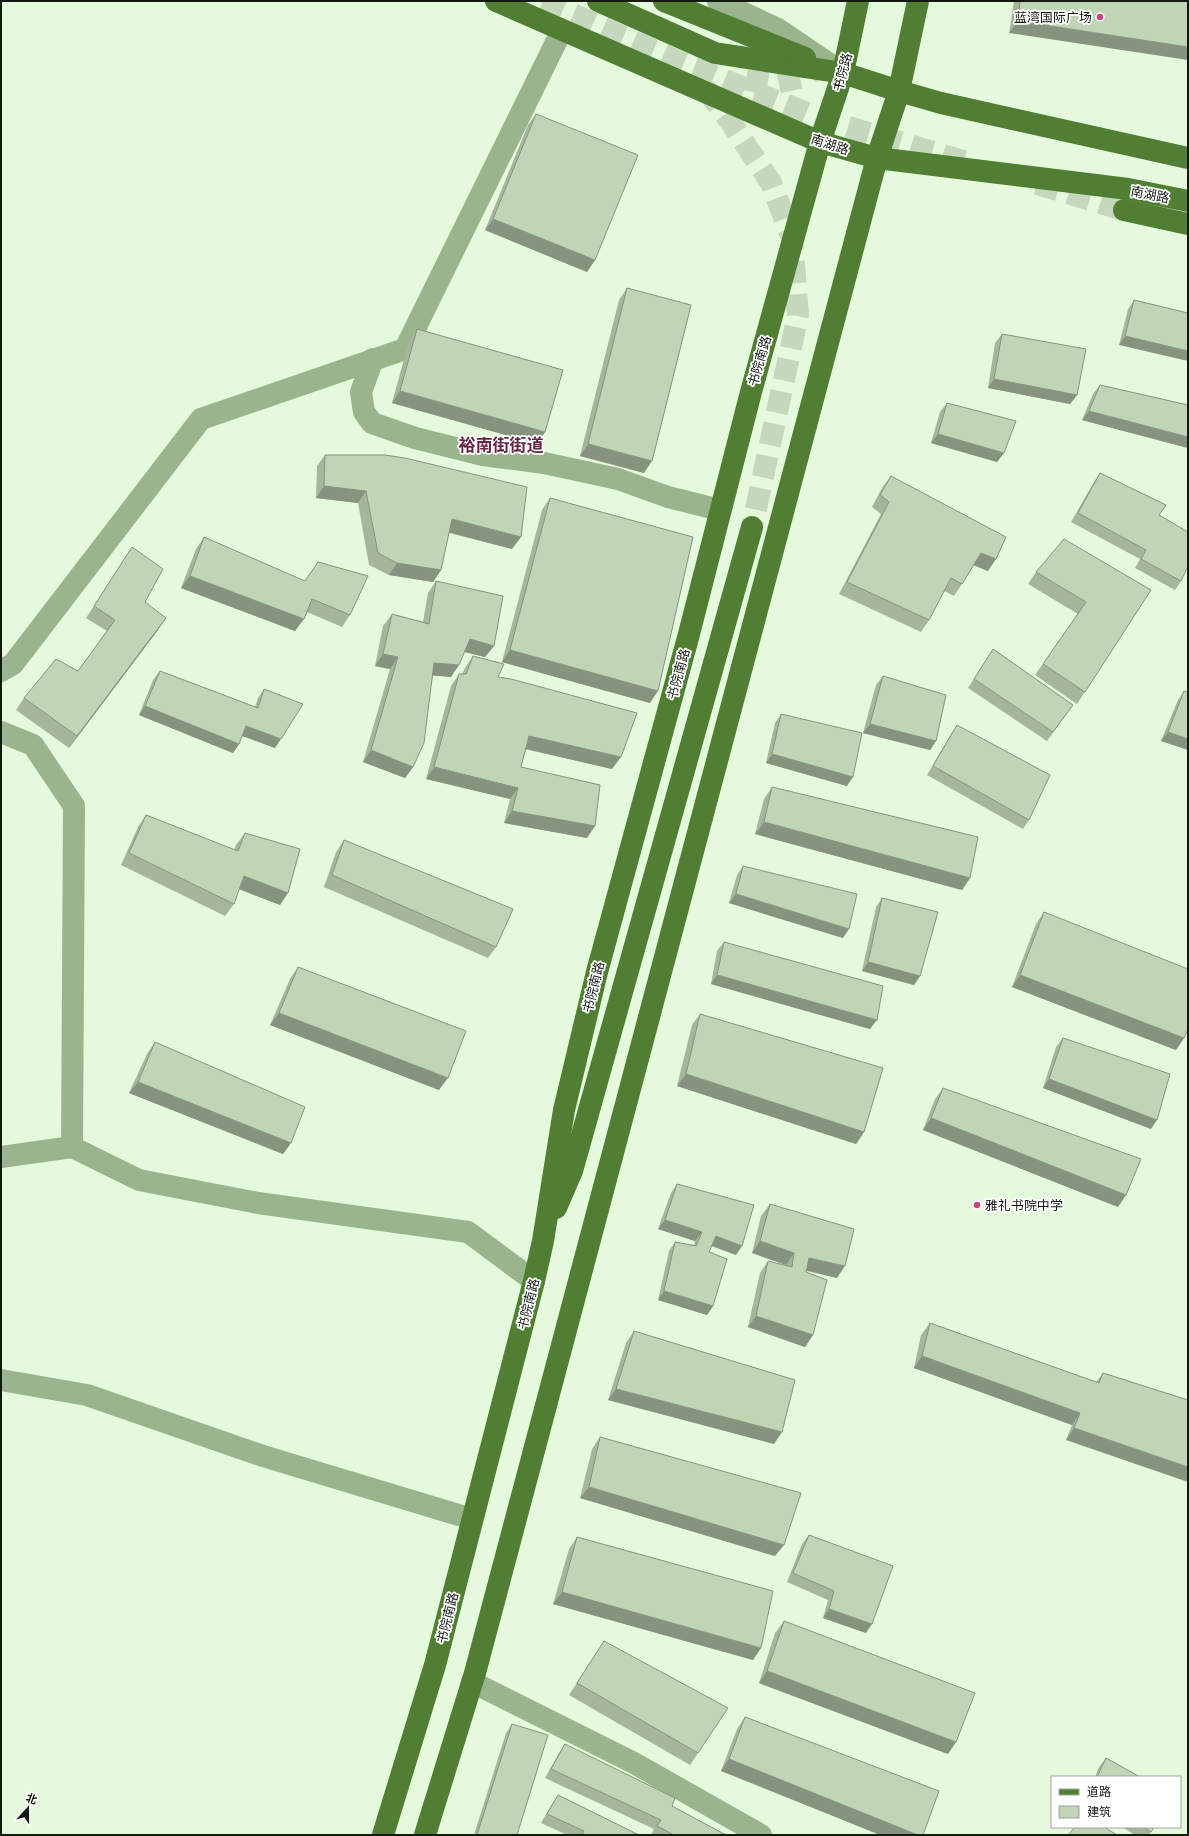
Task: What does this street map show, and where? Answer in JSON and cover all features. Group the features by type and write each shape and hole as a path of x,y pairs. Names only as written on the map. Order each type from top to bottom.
{"main road":[{"name":"南湖路","path":"496,1 820,142 877,158 1128,189 1188,201"},
{"path":"598,1 715,53 843,73"},
{"path":"664,1 843,73 898,91 941,103 1188,158"},
{"name":"书院路","path":"820,142 843,73 858,1"},
{"path":"425,1835 472,1682 877,158 898,91 918,1"},
{"name":"书院南路","path":"383,1835 435,1665 534,1281 564,1110 595,980 689,634 751,392 820,142"},
{"path":"1124,210 1188,224"},
{"path":"542,1241 572,1171 752,527"}],"street":[{"path":"718,1 778,29 843,73"},
{"path":"1,671 13,664 201,418 405,349 562,30"},
{"path":"373,359 360,392 364,412 372,423 415,438 483,455 544,463 618,479 668,497 720,510"},
{"path":"1,732 33,744 74,806 72,1147"},
{"path":"1,1157 72,1147 139,1180 258,1203 468,1232 534,1281"},
{"path":"1,1380 87,1395 263,1456 472,1519"},
{"path":"472,1682 634,1763 761,1835"}],"building":[{"name":"蓝湾国际广场","path":"1020,1 1188,1 1188,47 1018,21"},
{"path":"536,114 638,155 595,260 493,219"},
{"path":"627,288 691,305 652,461 588,444"},
{"path":"1134,300 1188,313 1188,351 1125,336"},
{"path":"417,329 563,370 545,432 400,391"},
{"path":"1002,334 1086,349 1077,395 994,379"},
{"path":"1100,385 1188,405 1188,437 1089,411"},
{"path":"947,403 1016,421 1004,453 938,434"},
{"path":"325,455 385,455 405,458 527,487 521,537 452,519 441,570 397,563 378,553 366,491 324,486"},
{"path":"1100,473 1166,505 1159,515 1188,532 1188,566 1181,581 1141,559 1146,550 1078,513"},
{"path":"891,476 1006,537 996,559 981,553 962,584 951,578 929,620 847,582 889,502 880,495"},
{"path":"550,498 693,537 658,691 510,650"},
{"path":"204,537 305,581 318,562 368,576 350,615 312,599 304,619 190,576"},
{"path":"1064,539 1151,590 1085,692 1043,664 1086,602 1036,572"},
{"path":"132,547 163,569 145,602 166,618 77,736 24,698 56,659 78,671 115,620 94,606"},
{"path":"436,581 503,596 494,646 470,639 459,665 434,663 424,743 413,767 371,750 398,657 383,654 392,614 429,624"},
{"path":"993,649 1073,705 1053,732 974,679"},
{"path":"473,656 504,664 498,677 511,679 637,713 621,757 529,736 521,767 600,785 595,826 512,811 518,788 434,767 459,674 466,674"},
{"path":"160,671 258,708 264,689 303,704 281,739 246,726 239,744 145,706"},
{"path":"883,676 946,695 936,741 870,724"},
{"path":"1184,691 1188,692 1188,739 1168,732"},
{"path":"781,714 862,733 853,777 772,754"},
{"path":"957,725 1050,775 1029,820 933,766"},
{"path":"772,787 978,837 970,878 764,822"},
{"path":"146,815 238,851 245,833 300,849 288,893 244,876 234,904 129,853"},
{"path":"344,840 513,909 496,947 332,875"},
{"path":"743,866 857,894 849,929 736,894"},
{"path":"882,898 938,912 920,976 868,962"},
{"path":"1044,912 1188,969 1188,1029 1184,1038 1020,975"},
{"path":"724,942 883,986 877,1020 717,975"},
{"path":"298,967 466,1031 448,1078 279,1013"},
{"path":"700,1014 883,1068 864,1132 686,1074"},
{"path":"1063,1038 1170,1074 1157,1120 1049,1079"},
{"path":"155,1042 305,1107 291,1143 138,1082"},
{"path":"943,1088 1141,1159 1126,1195 931,1118"},
{"path":"677,1184 754,1205 742,1246 716,1236 709,1252 727,1259 713,1306 664,1291 675,1242 696,1246 702,1232 665,1220"},
{"path":"770,1204 854,1229 845,1266 809,1258 806,1272 827,1280 813,1335 756,1316 768,1261 792,1267 794,1253 760,1241"},
{"path":"930,1323 1099,1383 1103,1373 1188,1400 1188,1467 1074,1428 1080,1413 922,1356"},
{"path":"634,1331 795,1380 782,1432 616,1389"},
{"path":"600,1437 801,1493 784,1545 589,1487"},
{"path":"809,1535 893,1566 872,1624 829,1609 834,1591 793,1573"},
{"path":"577,1537 773,1591 761,1648 562,1592"},
{"path":"784,1621 975,1693 956,1742 767,1671"},
{"path":"604,1641 728,1708 698,1753 577,1683"},
{"path":"745,1717 939,1791 923,1835 918,1835 729,1759"},
{"path":"512,1724 548,1735 517,1835 477,1835"},
{"path":"565,1744 675,1798 672,1806 726,1835 674,1835 657,1826 661,1820 551,1769"},
{"path":"1106,1758 1138,1776 1097,1776"},
{"path":"558,1795 639,1835 582,1835 584,1831 547,1814"},
{"path":"1074,1828 1106,1828 1117,1835 1068,1835"},
{"path":"1145,1828 1153,1828 1151,1832"}],"tunnel":[{"path":"543,1 687,65 822,119 970,163"},
{"path":"746,80 772,84 804,77 826,63"},
{"path":"705,88 732,124 771,183 792,238 798,315 752,527"},
{"path":"1037,184 1124,210"}],"place":[{"name":"蓝湾国际广场","path":"1100,17"},
{"name":"雅礼书院中学","path":"977,1205"}],"district":[{"name":"裕南街街道","path":"501,445"}]}
